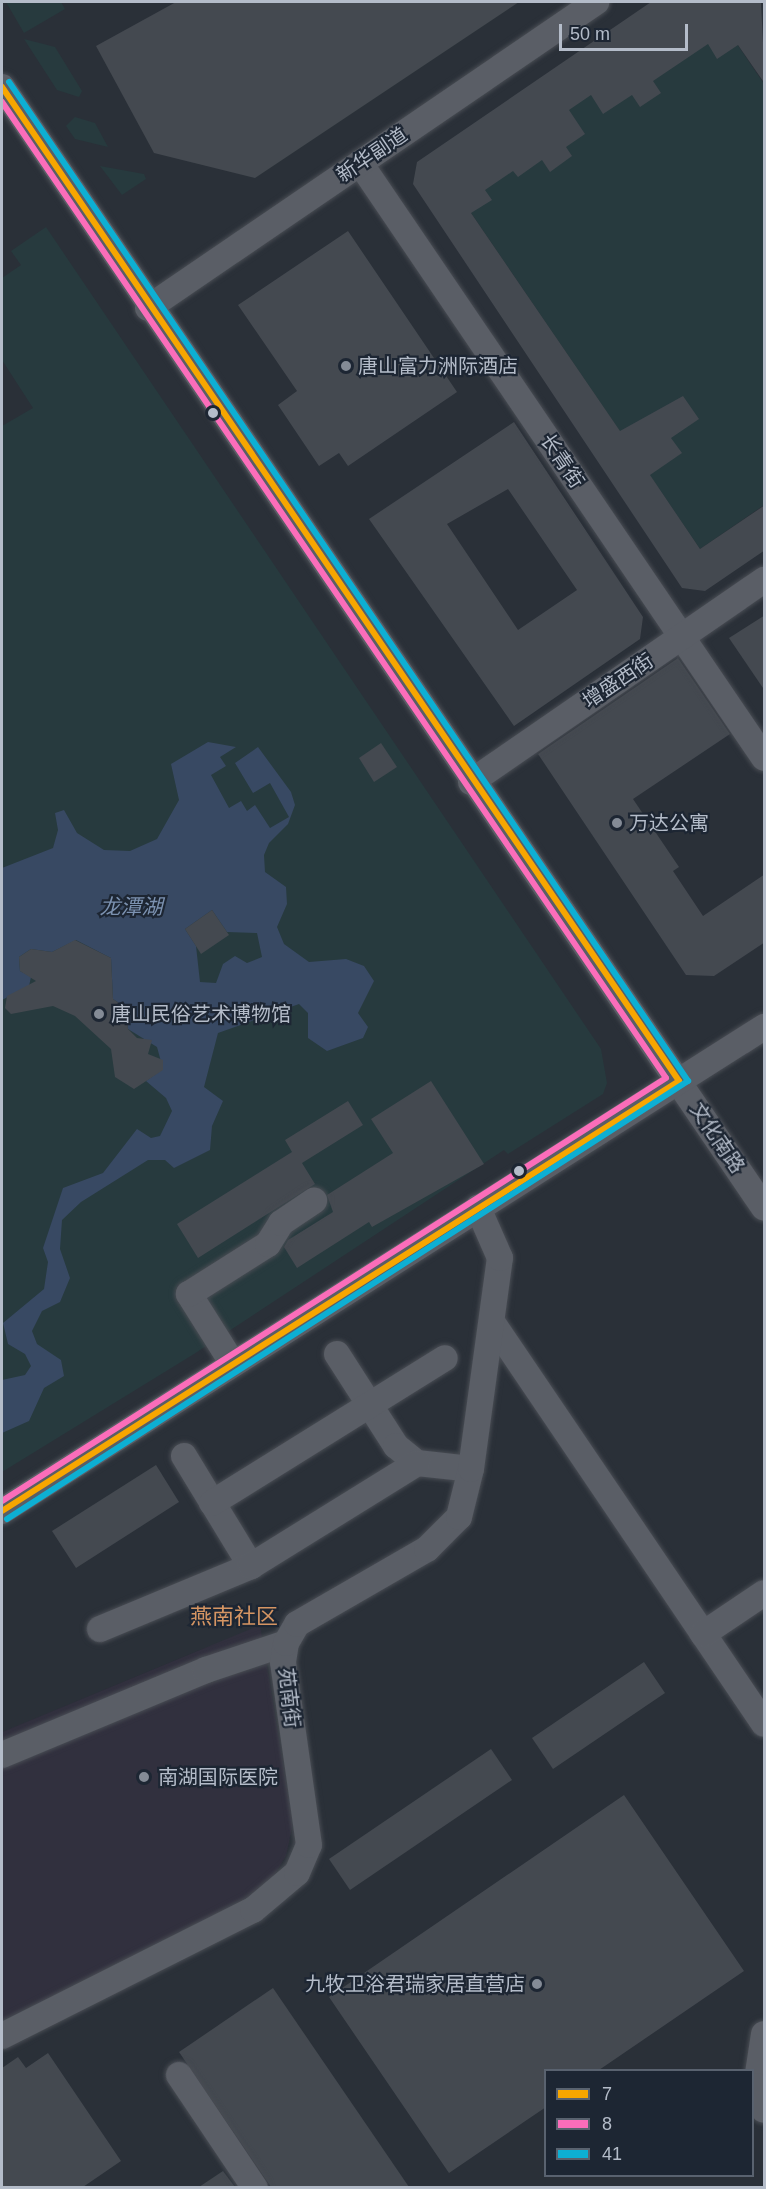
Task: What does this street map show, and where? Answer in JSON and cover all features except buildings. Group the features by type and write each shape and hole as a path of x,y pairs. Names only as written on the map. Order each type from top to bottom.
{"street":[{"name":"新华副道","path":"148,309 596,2"},
{"name":"文化南路","path":"2,87 148,309 765,1208"},
{"name":"长青街","path":"360,164 765,758"},
{"path":"765,570 686,624 682,637 699,635 765,590"},
{"name":"增盛西街","path":"471,782 765,580"},
{"path":"2,1511 765,1027"},
{"path":"233,1364 189,1294 268,1244 281,1223 314,1201"},
{"name":"苑南街","path":"2,2036 253,1910 297,1873 309,1845 283,1662 286,1643 297,1624 446,1535 459,1517 471,1469 500,1258 478,1208"},
{"path":"492,1322 765,1723"},
{"path":"337,1354 396,1446 417,1463 471,1469"},
{"path":"212,1503 445,1358"},
{"path":"184,1456 251,1566"},
{"path":"99,1629 251,1566 417,1463"},
{"path":"703,1634 765,1593"},
{"path":"2,1755 206,1670 286,1643"},
{"path":"765,2034 756,2086 765,2110"},
{"path":"179,2075 255,2187"}],"shaded area":[{"name":"南湖国际医院","path":"260,1625 293,1823 286,1856 273,1877 246,1901 2,2021 2,1732"}],"green space":[{"path":"6,2 61,2 65,9 24,33"},
{"path":"714,10 764,84 764,505 700,549 454,188"},
{"path":"24,39 55,47 82,91 79,97 57,90"},
{"path":"75,117 95,123 108,147 75,139 66,126"},
{"path":"100,166 144,174 146,179 122,195"},
{"path":"46,227 601,1049 607,1083 603,1094 508,1154 504,1150 194,1354 2,1472 2,426 33,408 2,360 2,278 21,265 11,251"}],"water":[{"name":"龙潭湖","path":"208,742 236,747 220,757 226,766 211,775 229,808 241,801 247,811 255,805 270,828 289,817 270,783 253,793 235,763 258,747 291,792 295,805 288,824 269,843 264,855 265,872 286,887 287,904 277,927 284,944 309,962 346,959 364,966 374,981 358,1013 368,1027 363,1038 327,1051 308,1038 308,1013 299,1004 218,1033 204,1087 223,1101 212,1126 210,1150 174,1168 165,1160 148,1160 81,1202 62,1220 60,1249 70,1278 60,1302 42,1311 32,1331 37,1344 61,1360 64,1376 44,1388 29,1421 2,1433 2,1380 25,1375 31,1366 25,1354 8,1344 3,1323 44,1289 48,1262 43,1248 63,1188 103,1173 137,1129 151,1138 160,1136 172,1111 166,1098 146,1081 163,1069 157,1047 128,1029 126,1008 113,999 111,958 76,940 52,952 31,949 19,957 20,971 31,977 29,986 2,1000 2,868 53,848 58,830 55,813 64,810 77,833 104,850 130,851 157,839 179,800 171,764","holes":["212,910 227,932 257,933 262,957 247,963 235,956 223,964 216,983 200,982 196,946 185,929"]}],"transit line":[{"name":"41","path":"7,1519 688,1081 9,82"},
{"name":"7","path":"2,87 679,1081 2,1511"},
{"name":"8","path":"2,102 666,1078 2,1501"}],"place":[{"name":"唐山富力洲际酒店","path":"346,366"},
{"name":"万达公寓","path":"617,823"},
{"name":"唐山民俗艺术博物馆","path":"99,1014"},
{"name":"南湖国际医院","path":"144,1777"},
{"name":"九牧卫浴君瑞家居直营店","path":"537,1984"}],"district":[{"name":"燕南社区","path":"234,1617"}]}
